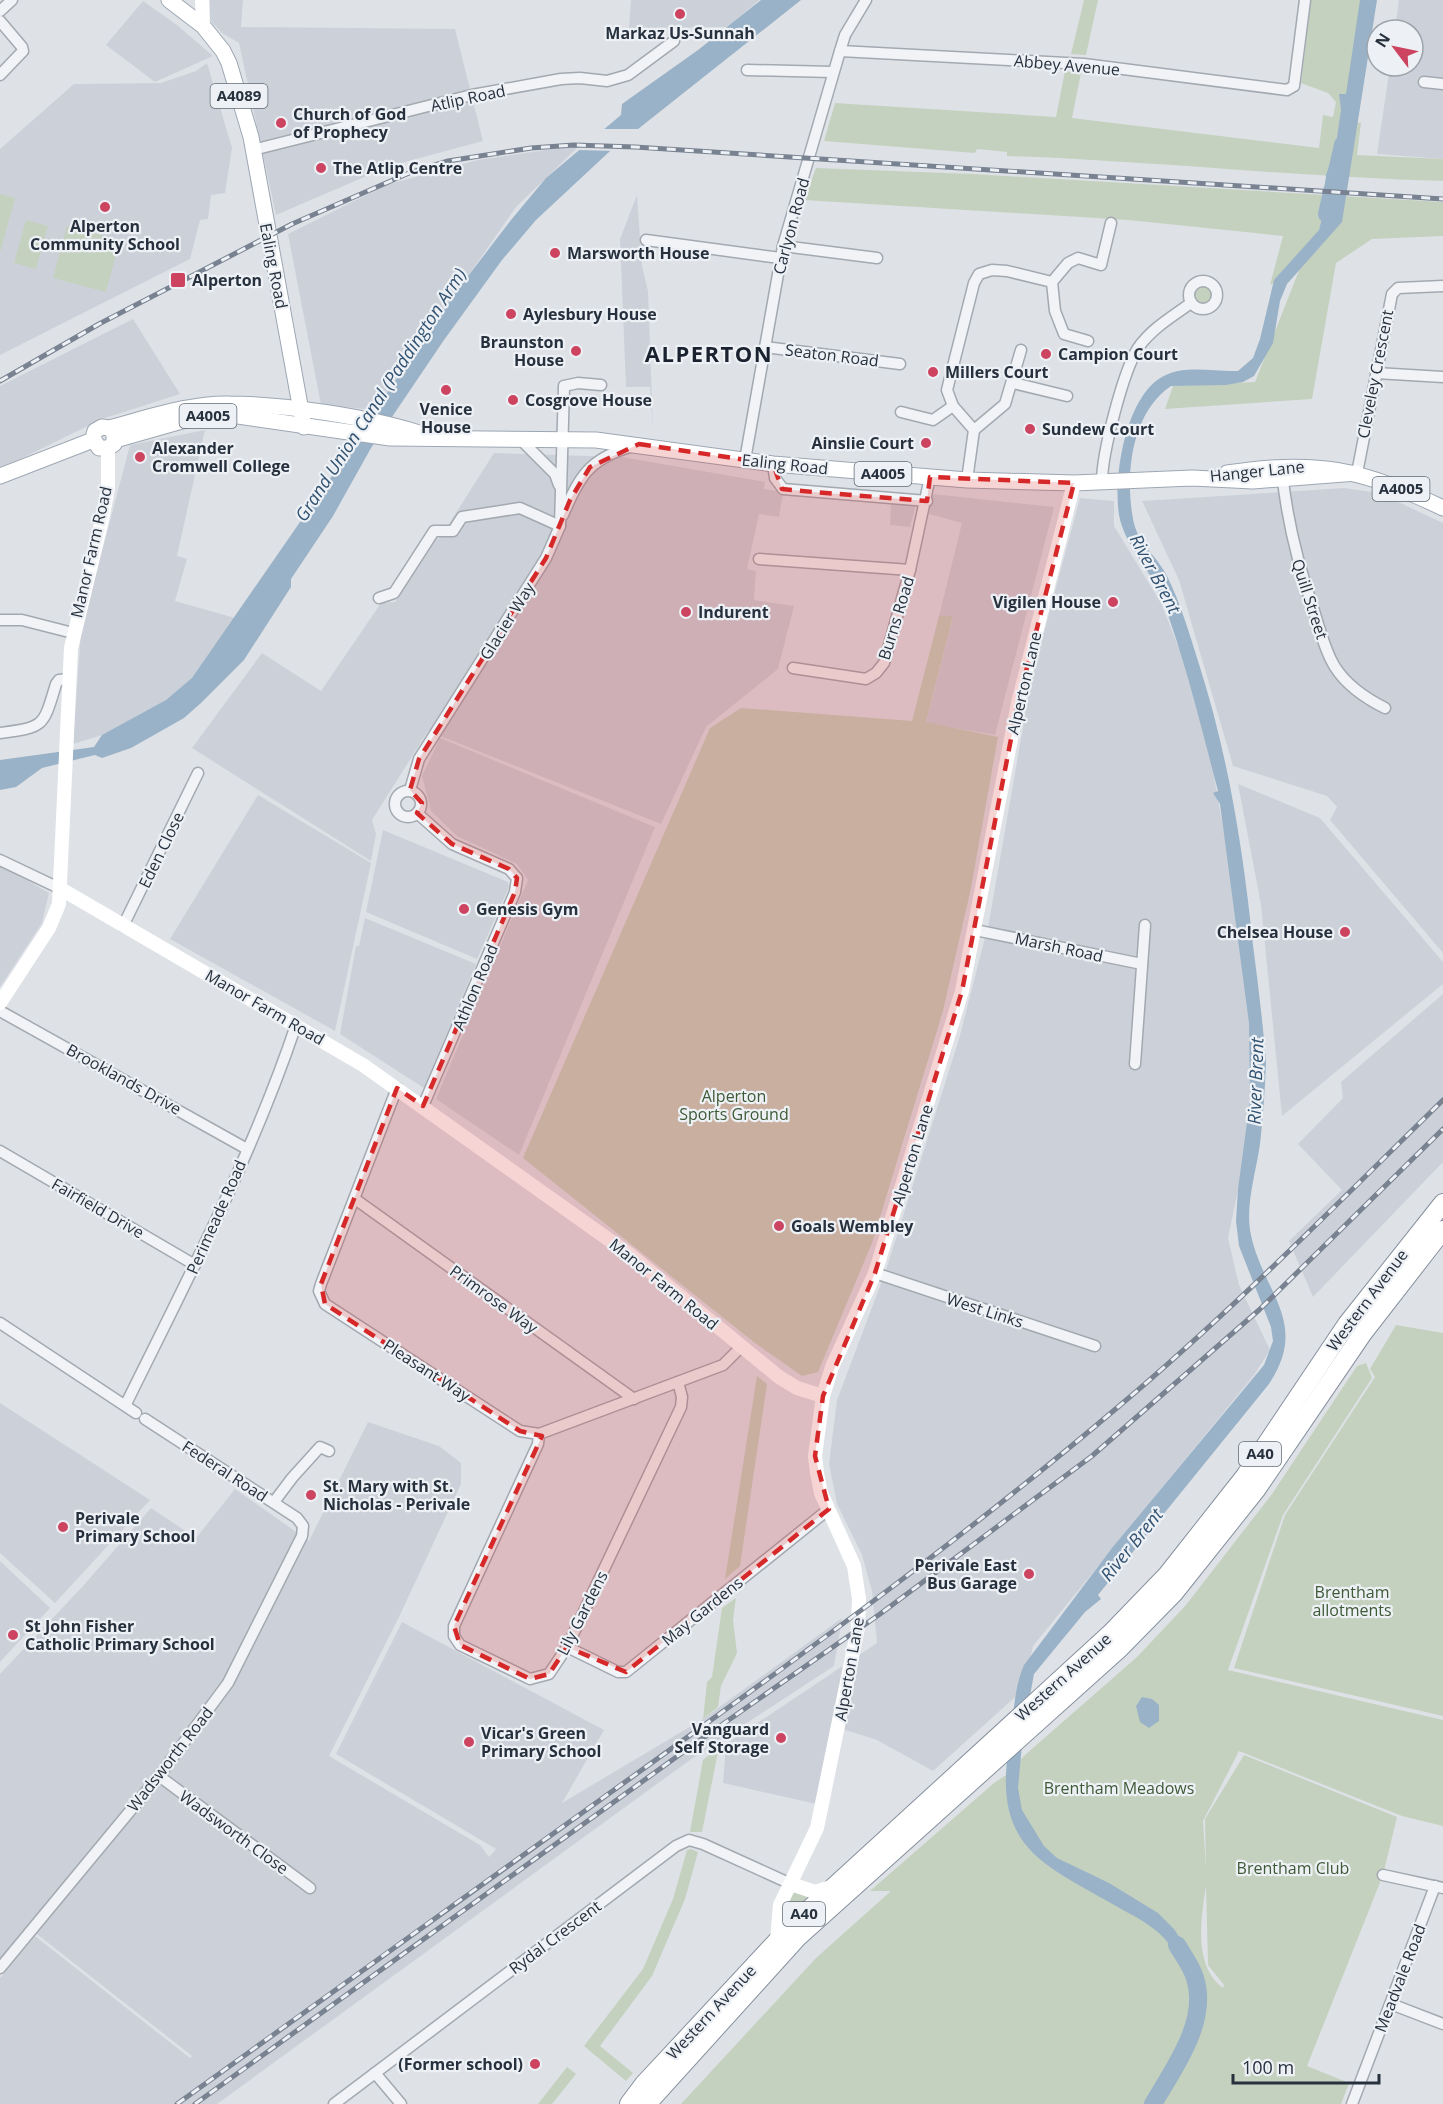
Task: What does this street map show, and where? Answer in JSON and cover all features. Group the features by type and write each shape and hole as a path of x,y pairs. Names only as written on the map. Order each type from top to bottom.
{"highway":[{"name":"Western Avenue","path":"1058,1692 1167,1575 1203,1531 1245,1476 1347,1324 1443,1203"},
{"name":"Western Avenue","path":"647,2104 798,1937 1058,1692 1135,1632 1174,1593 1215,1545 1256,1490 1363,1333 1443,1230"},
{"name":"Western Avenue","path":"629,2104 777,1940 834,1885 998,1747"}],"main road":[{"name":"A4089","path":"169,0 187,5"},
{"path":"202,0 203,26"},
{"name":"Ealing Road","path":"187,5 223,51 229,63 253,150 302,410 364,428 430,437 561,439 639,444 773,464 967,480 1074,483 1142,480"},
{"name":"A4005","path":"111,439 198,406 230,404 302,410"},
{"name":"A4089","path":"302,410 304,427"},
{"path":"302,410 312,420 339,429"},
{"name":"A4005","path":"111,439 201,416 231,415 304,427"},
{"name":"Ealing Road","path":"304,427 364,428"},
{"path":"0,476 93,440 99,448 111,439"},
{"name":"Manor Farm Road","path":"111,439 108,488 102,520 73,633 65,731 60,863 62,889 296,1025 397,1088 629,1254 788,1383 823,1396"},
{"name":"Hanger Lane","path":"1142,480 1282,473 1318,466 1357,473 1443,508"},
{"name":"Alperton Lane","path":"777,1940 780,1905 816,1828 858,1628 859,1599 854,1566 821,1492 815,1456 823,1396 832,1366 875,1273 948,1040 975,930 1018,704 1074,483"},
{"path":"0,1003 49,928 59,904 62,889"},
{"path":"791,1884 815,1892 834,1885"}],"street":[{"path":"0,10 12,0"},
{"name":"Carlyon Road","path":"745,460 783,246 845,35 866,0"},
{"name":"Abbey Avenue","path":"840,51 1084,64 1287,90 1294,86 1305,0"},
{"path":"0,21 23,51 0,75"},
{"name":"Atlip Road","path":"253,150 472,95 561,79 580,78 607,81 628,75 651,62 674,41"},
{"path":"747,70 833,72"},
{"path":"1424,82 1443,84"},
{"path":"1088,341 1064,334 1055,311 1052,282 1068,263 1078,258 1101,265 1111,223"},
{"path":"646,240 780,258"},
{"path":"783,246 877,258"},
{"path":"974,430 953,406 947,390 979,274 984,271 1007,271 1052,282"},
{"name":"Cleveley Crescent","path":"1357,473 1390,298 1394,290 1443,286"},
{"path":"1108,481 1108,440 1134,357 1154,330 1191,303"},
{"name":"Seaton Road","path":"765,347 900,364"},
{"path":"967,480 974,430 1001,410 1013,383 1021,350"},
{"path":"1376,373 1443,377"},
{"name":"Glacier Way","path":"410,790 419,759 546,558 561,523 561,439 564,386 578,383 601,385"},
{"path":"1013,383 1066,396"},
{"path":"901,412 933,420 953,406"},
{"path":"520,439 555,474 561,491"},
{"path":"379,598 394,593 434,531 453,531 462,517 520,508 561,523 577,486 590,467 605,456 639,444"},
{"path":"773,464 775,478 783,489 927,501"},
{"name":"Quill Street","path":"1282,473 1289,530 1329,654 1338,671 1354,688 1385,708"},
{"name":"Burns Road","path":"793,668 866,679 876,673 884,663 910,570 927,501 930,477"},
{"path":"759,558 910,570"},
{"path":"0,620 22,620 73,633"},
{"path":"0,733 33,729 41,724 56,684 59,680 68,679"},
{"name":"Eden Close","path":"123,926 198,773"},
{"path":"410,790 417,794 421,800 417,813 407,817 401,815 395,808 395,798 402,791 410,790"},
{"name":"Athlon Road","path":"417,813 452,844 508,869 517,878 515,891 423,1106"},
{"path":"0,860 62,889"},
{"path":"1135,1064 1145,925"},
{"name":"Marsh Road","path":"975,930 1142,964"},
{"name":"Brooklands Drive","path":"0,1011 247,1149"},
{"name":"Perimeade Road","path":"126,1404 195,1265 273,1093 296,1025"},
{"name":"Pleasant Way","path":"397,1088 319,1291 325,1304 520,1431 539,1434"},
{"name":"Fairfield Drive","path":"0,1151 195,1265"},
{"name":"Primrose Way","path":"355,1199 634,1399"},
{"name":"West Links","path":"875,1273 1095,1346"},
{"name":"Federal Road","path":"0,1323 297,1518 303,1526"},
{"path":"539,1434 723,1365 741,1347"},
{"name":"Lily Gardens","path":"539,1434 538,1444 454,1626 454,1636 460,1645 530,1679 549,1674 567,1647 681,1407 682,1397 678,1382"},
{"path":"274,1503 309,1457 320,1448 329,1450"},
{"name":"May Gardens","path":"567,1647 618,1672 626,1672 829,1509"},
{"name":"Wadsworth Road","path":"0,1968 159,1776 228,1683 302,1536 303,1526"},
{"name":"Wadsworth Close","path":"159,1776 310,1888"},
{"name":"Rydal Crescent","path":"334,2104 676,1846 689,1840 704,1844 791,1884"},
{"path":"1383,1875 1439,1887"},
{"name":"Meadvale Road","path":"1352,2104 1439,1887"},
{"path":"1391,2004 1443,2024"},
{"path":"375,2073 401,2104"}],"highlighted area":[{"path":"639,444 773,464 782,489 813,492 927,501 930,477 1074,483 1018,703 962,991 875,1273 823,1396 815,1456 829,1509 626,1672 567,1647 549,1674 530,1679 460,1645 454,1626 542,1436 520,1431 325,1304 321,1284 397,1088 423,1106 515,892 517,878 509,869 452,844 417,813 422,803 410,790 419,759 546,558 570,500 590,467"}],"shaded area":[{"path":"210,0 243,0 241,27 455,29 483,141 390,166 276,215 239,43 222,33 210,20"},
{"path":"631,0 759,0 728,27 629,28"},
{"path":"1399,0 1443,0 1443,159 1377,154 1388,78 1425,78 1425,18 1397,18"},
{"path":"143,1 177,25 213,56 155,82 106,45"},
{"name":"Alperton Community School","path":"207,63 232,148 225,193 211,195 208,219 200,220 190,259 0,355 0,149 74,84 161,83 196,71"},
{"path":"580,145 516,207 375,410 321,405 288,234 386,185 478,160"},
{"path":"637,195 642,266 648,291 653,429 650,387 626,387 620,239"},
{"path":"133,319 180,394 102,419 0,469 0,386"},
{"path":"205,430 177,556 187,559 175,601 235,618 197,675 135,725 73,744 81,631 130,445"},
{"path":"494,453 622,457 765,482 764,489 783,492 779,517 759,514 747,569 756,571 754,600 794,606 778,669 706,727 661,824 428,731 372,820 376,834 371,861 192,748 262,653 321,691 381,603 395,602 432,541 440,538"},
{"path":"1344,488 1379,493 1443,523 1443,953 1330,820 1337,807 1327,796 1233,766 1179,580 1142,501"},
{"path":"933,494 1054,507 995,735 926,723 953,617 939,616 962,523 929,514"},
{"path":"1080,498 1114,501 1114,526 1161,603 1186,666 1213,771 1235,894 1253,1044 1250,1133 1228,1238 1239,1285 1270,1350 1254,1375 1033,1646 1023,1690 933,1771 877,1740 839,1728 821,1805 723,1783 726,1744 877,1643 872,1591 862,1555 837,1504 829,1464 837,1400 885,1273 959,1039 989,922 1031,681"},
{"path":"891,503 916,504 910,527 890,525"},
{"path":"440,738 655,827 519,1155 436,1099 528,880 517,864 457,836 431,811 422,776"},
{"path":"1238,784 1320,818 1443,962 1443,984 1282,1116 1261,905"},
{"path":"258,795 371,863 335,1031 170,939"},
{"path":"383,830 508,882 509,887 477,959 366,912"},
{"path":"0,864 49,893 42,923 0,987"},
{"path":"365,918 476,964 424,1088 340,1034 356,946 359,946"},
{"path":"1443,994 1443,1162 1313,1297 1289,1241 1342,1190 1298,1144 1343,1098 1341,1082"},
{"name":"Perivale Primary School","path":"0,1403 150,1500 55,1603 0,1553"},
{"path":"368,1422 439,1446 461,1463 461,1484 399,1617 329,1756 480,1845 489,1857 496,1849 336,1754 402,1622 604,1730 562,1803 703,1719 842,1618 834,1666 690,1760 217,2104 0,2104 0,1978 35,1936 190,2058 192,2056 28,1927 0,1961 0,1674 83,1586 151,1508 196,1538 235,1489 309,1541"},
{"name":"St John Fisher Catholic Primary School","path":"0,1561 50,1608 0,1662"}],"green space":[{"path":"1084,0 1098,0 1086,55 1071,54"},
{"path":"1311,0 1365,0 1351,121 1361,123 1357,155 1443,159 1443,181 1007,156 1007,152 977,149 975,153 824,141 835,103 1056,117 1065,71 1081,73 1072,118 1319,148 1323,115 1333,117 1336,102 1328,93 1301,83"},
{"path":"816,168 972,174 1443,202 1443,236 1372,239 1336,263 1312,399 1165,409 1173,386 1255,382 1300,268 1270,285 1283,236 1128,220 804,200"},
{"path":"0,194 15,198 1,250 0,250"},
{"path":"26,220 48,226 36,269 14,263"},
{"path":"67,226 120,240 106,292 53,278"},
{"path":"1203,286 1209,289 1212,295 1209,301 1203,304 1197,301 1194,295 1197,289"},
{"name":"Alperton Sports Ground","path":"939,616 953,616 926,722 998,737 971,888 943,1011 872,1243 818,1372 802,1376 755,1343 523,1158 710,728 741,708 912,721"},
{"name":"Brentham allotments","path":"1396,1325 1443,1333 1443,1716 1234,1668 1285,1515 1375,1377 1370,1369"},
{"path":"1366,1363 1372,1378 1283,1515 1228,1670 1443,1720 1443,1826 1402,1816 1239,1751 1203,1821 1206,1869 1205,1819 1244,1755 1397,1817 1383,1875 1307,2066 1349,2083 1341,2104 681,2104 816,1958 891,1891 870,1891 1006,1775 1025,1755 1137,1657 1186,1605 1272,1494 1357,1366","holes":["1206,1886 1208,1965 1224,1985 1223,1988 1213,1979 1203,1954 1201,1927"]},
{"path":"757,1376 767,1384 740,1566 725,1579"},
{"path":"736,1598 733,1620 737,1653 721,1686 718,1707 703,1719 707,1682 712,1677 722,1608"},
{"path":"719,1747 702,1832 690,1832 703,1760"},
{"path":"687,1850 698,1852 685,1899 652,1976 600,2046 633,2073 626,2081 584,2046 643,1969 673,1899"},
{"path":"795,1887 807,1898 787,1918 783,1917 783,1913"},
{"path":"567,2067 576,2074 552,2104 538,2104"}],"water":[{"path":"761,0 801,0 609,152 536,220 502,260 444,340 371,448 333,516 291,579 291,587 244,660 184,718 131,748 102,758 95,755 42,768 16,787 0,790 0,760 94,747 102,735 166,700 192,678 345,457 358,446 379,411 378,406 462,284 546,178 621,115 622,104 698,50"},
{"path":"1360,0 1377,0 1374,18 1365,18 1365,76 1342,222 1287,284 1280,301 1273,343 1254,376 1243,382 1226,385 1171,386 1147,412 1139,428 1131,465 1131,502 1135,528 1167,576 1184,617 1209,696 1233,802 1249,909 1266,1062 1260,1144 1249,1220 1256,1252 1279,1307 1284,1324 1285,1342 1281,1362 1269,1384 1098,1595 1101,1599 1085,1612 1034,1674 1023,1734 1018,1788 1022,1810 1044,1846 1057,1858 1109,1883 1158,1913 1174,1929 1195,1962 1183,1969 1170,1945 1154,1929 1070,1880 1031,1850 1017,1832 1009,1810 1006,1781 1016,1694 1024,1665 1112,1548 1264,1365 1273,1341 1271,1327 1239,1246 1236,1221 1250,1100 1249,1023 1220,804 1213,793 1218,791 1171,623 1157,588 1122,527 1119,515 1118,479 1125,437 1132,417 1152,384 1166,375 1183,370 1238,371 1253,358 1260,339 1274,280 1319,230 1324,211 1326,175 1335,151 1341,110 1339,94 1346,94"},
{"path":"1142,1697 1152,1699 1159,1705 1159,1721 1149,1728 1140,1722 1136,1706"}],"pier":[{"path":"600,129 643,129 616,151 577,150"}],"waterway":[{"name":"River Brent","path":"1327,214 1343,145"},
{"name":"River Brent","path":"1153,2104 1187,2044 1197,2011 1198,1994 1195,1978 1190,1965 1177,1945"}],"railway":[{"path":"0,381 99,324 292,224 409,173 448,161 531,148 574,145 635,147 1443,199"},
{"path":"177,2104 761,1684 1002,1502 1118,1407 1202,1333 1443,1100"},
{"path":"195,2104 693,1745 880,1614 1092,1456 1259,1310 1443,1129"}],"place":[{"name":"Markaz Us-Sunnah","path":"680,14"},
{"name":"Church of God of Prophecy","path":"281,123"},
{"name":"The Atlip Centre","path":"321,168"},
{"name":"Alperton Community School","path":"105,207"},
{"name":"Marsworth House","path":"555,253"},
{"name":"Alperton","path":"178,280"},
{"name":"Aylesbury House","path":"511,314"},
{"name":"Braunston House","path":"576,351"},
{"name":"Campion Court","path":"1046,354"},
{"name":"Millers Court","path":"933,372"},
{"name":"Venice House","path":"446,390"},
{"name":"Cosgrove House","path":"513,400"},
{"name":"Sundew Court","path":"1030,429"},
{"name":"Ainslie Court","path":"926,443"},
{"name":"Alexander Cromwell College","path":"140,457"},
{"name":"Vigilen House","path":"1113,602"},
{"name":"Indurent","path":"686,612"},
{"name":"Genesis Gym","path":"464,909"},
{"name":"Chelsea House","path":"1345,932"},
{"name":"Goals Wembley","path":"779,1226"},
{"name":"St. Mary with St. Nicholas - Perivale","path":"311,1495"},
{"name":"Perivale Primary School","path":"63,1527"},
{"name":"Perivale East Bus Garage","path":"1029,1574"},
{"name":"St John Fisher Catholic Primary School","path":"13,1635"},
{"name":"Vanguard Self Storage","path":"781,1738"},
{"name":"Vicar's Green Primary School","path":"469,1742"},
{"name":"(Former school)","path":"535,2064"}],"district":[{"name":"ALPERTON","path":"709,354"}],"water label":[{"name":"Grand Union Canal (Paddington Arm)","path":"381,395"}],"park label":[{"name":"Brentham Meadows","path":"1119,1788"},
{"name":"Brentham Club","path":"1293,1868"}]}
